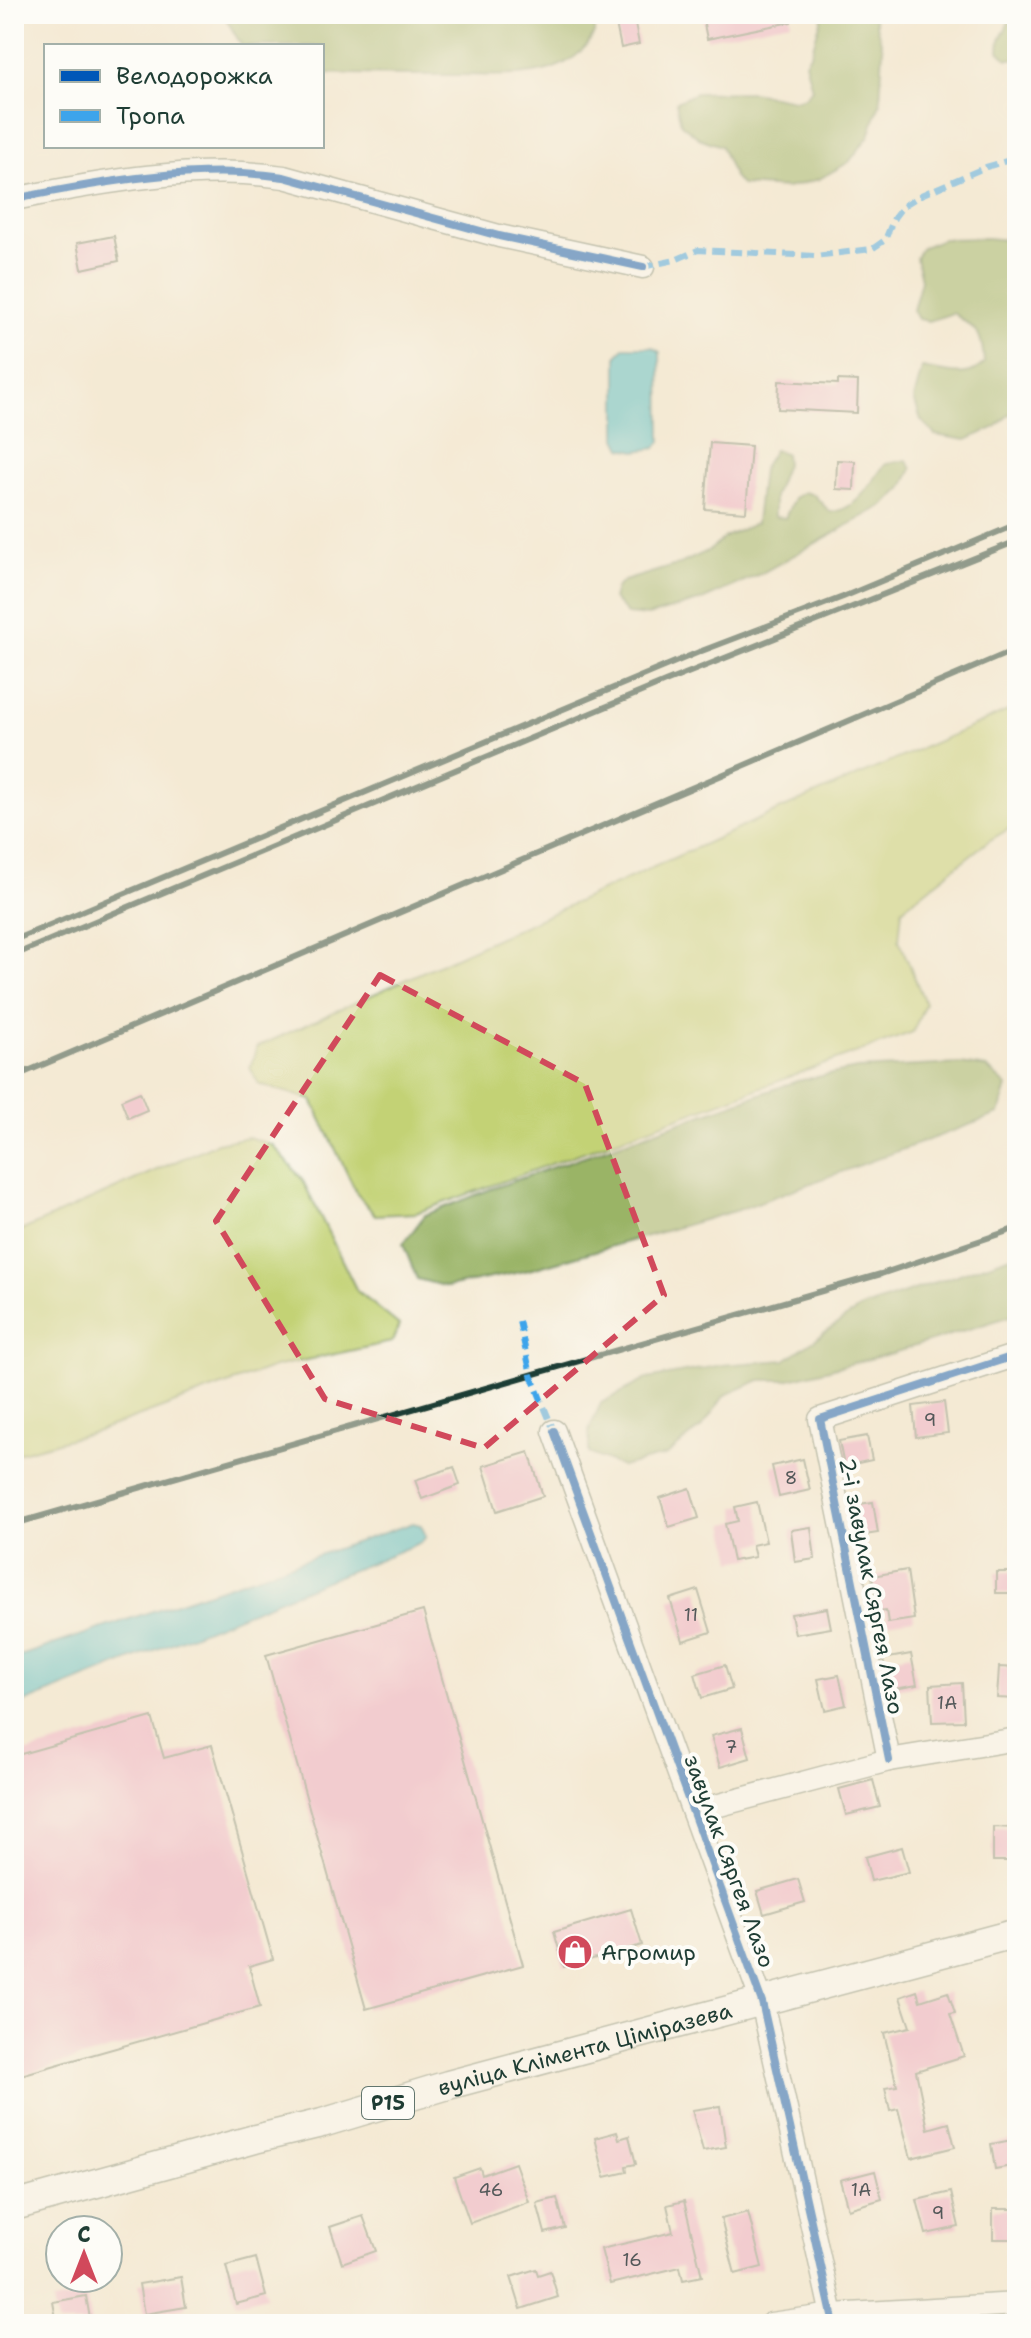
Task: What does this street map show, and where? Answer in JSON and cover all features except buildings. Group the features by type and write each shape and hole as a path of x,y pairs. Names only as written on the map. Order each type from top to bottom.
{"main road":[{"name":"вуліца Клімента Ціміразева","path":"14,2206 322,2123 448,2085 1017,1933"}],"street":[{"path":"14,199 173,175 230,172 284,177 499,236 643,267"},
{"name":"2-і завулак Сяргея Лазо","path":"889,1760 820,1419 1017,1355"},
{"name":"завулак Сяргея Лазо","path":"554,1431 762,2002 834,2320"},
{"path":"693,1812 889,1760 1017,1739"},
{"path":"771,2324 1017,2304"}],"highlighted area":[{"path":"380,975 585,1084 664,1295 484,1448 325,1399 216,1221"}],"green space":[{"path":"223,14 596,14 592,38 575,56 561,65 524,74 324,73 324,44 241,44"},
{"path":"823,14 871,14 874,18 883,49 880,103 869,136 849,162 819,179 787,188 741,185 734,177 721,146 699,138 681,124 676,102 696,93 752,92 794,100 805,97 812,89 805,62 811,53"},
{"path":"1013,14 1017,14 1017,59 1007,59 999,51 1000,40"},
{"path":"942,239 1017,241 1017,407 996,427 966,440 935,435 921,420 914,399 922,368 971,372 984,363 983,352 977,333 953,313 929,321 918,319 913,310 921,280 916,258 921,248"},
{"path":"774,450 785,453 786,464 774,496 774,517 785,518 794,498 804,492 814,495 830,512 840,510 862,495 885,464 907,460 912,469 902,489 886,504 762,573 702,600 648,616 627,614 613,599 616,588 624,581 680,564 756,523 762,469"},
{"path":"1017,707 1017,824 987,842 902,909 899,940 925,1003 913,1032 416,1213 375,1215 357,1194 312,1100 258,1084 250,1068 257,1047 777,811"},
{"path":"960,1064 987,1068 1007,1086 999,1114 738,1210 525,1271 447,1287 417,1279 403,1244 425,1215 797,1081 857,1069"},
{"path":"248,1137 273,1145 302,1179 357,1291 399,1325 392,1342 274,1367 102,1430 14,1454 14,1234 217,1143"},
{"path":"1017,1254 1017,1314 893,1353 786,1380 760,1380 725,1395 702,1427 667,1455 622,1467 589,1453 589,1430 601,1403 647,1379 722,1365 785,1360 859,1309"}],"water":[{"path":"625,347 652,347 660,352 661,441 656,448 636,451 622,448 617,438 617,355"},
{"path":"413,1523 421,1525 426,1536 422,1542 14,1707 14,1658"}],"railway":[{"path":"14,940 699,652 843,597 1017,524"},
{"path":"14,955 665,682 1017,541"},
{"path":"14,1077 1017,649"},
{"path":"14,1524 881,1274 1017,1228"}],"marked path":[{"path":"643,267 675,260 698,250 815,256 872,249 885,240 903,206 986,167 1017,158"},
{"path":"519,1321 531,1375 554,1431"}],"cycle path":[{"path":"14,199 114,181 183,174 284,177 499,236 643,267"},
{"path":"889,1760 820,1419 1017,1355"},
{"path":"554,1431 762,2002 834,2324"}],"place":[{"name":"Агромир","path":"575,1952"}]}
